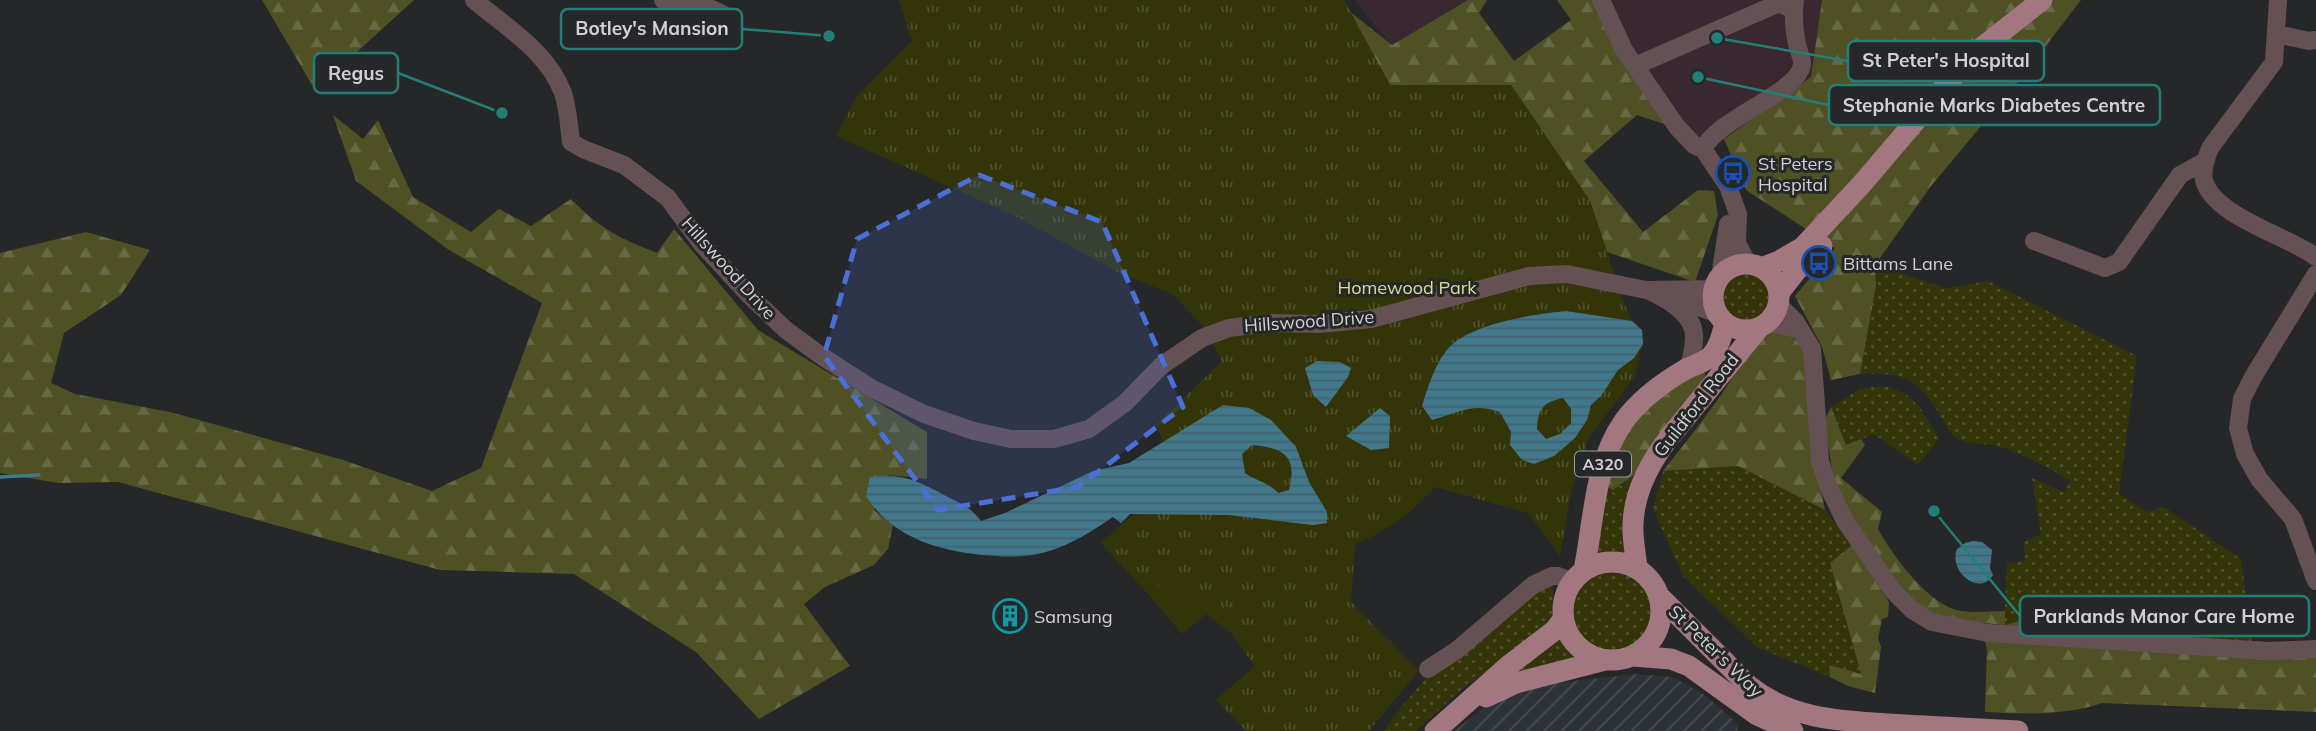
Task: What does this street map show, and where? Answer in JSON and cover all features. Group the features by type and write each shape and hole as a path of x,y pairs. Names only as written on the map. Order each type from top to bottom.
{"main road":[{"name":"Guildford Road","path":"1755,266 1779,261 1804,247 1861,185 1971,56 2042,0"},
{"name":"Guildford Road","path":"1637,569 1633,525 1640,484 1655,456 1771,312 1796,271 1816,253 1832,233 1861,185"},
{"name":"A320","path":"1717,283 1735,266 1755,266"},
{"path":"1717,283 1714,306 1721,319 1743,331 1771,312 1770,274 1755,266"},
{"name":"Guildford Road","path":"1578,576 1607,450 1624,421 1647,396 1689,367 1711,356 1719,345 1721,319"},
{"path":"1462,709 1509,685 1605,660 1625,659 1644,649 1658,630 1662,599 1650,580 1627,564 1604,562 1578,576"},
{"name":"A320","path":"1563,619 1563,603 1578,576"},
{"name":"St Peter's Way","path":"1662,599 1749,686 1763,697 1795,712 1830,720 2018,731"},
{"path":"1563,619 1578,648 1605,660"},
{"path":"1435,731 1508,666 1555,630 1563,619"},
{"name":"St Peter's Way","path":"1633,656 1671,659 1689,666 1757,715 1793,731"}],"street":[{"name":"Hillswood Drive","path":"474,0 534,50 551,71 563,94 571,142 624,165 668,198 701,243 786,330 871,388 924,414 974,430 1011,439 1054,439 1089,429 1125,403 1161,366 1202,338 1228,328 1268,323 1320,324 1371,319 1530,276 1567,274 1646,289 1667,299 1699,307 1721,319"},
{"path":"663,0 710,5 725,12 733,24"},
{"path":"1601,0 1625,50 1677,127 1694,145 1703,149 1724,178 1738,214 1737,243 1755,266"},
{"path":"2278,0 2274,62 2210,148 2205,161 2204,181 2217,202 2316,257"},
{"path":"1635,66 1789,4 1802,63 1797,77 1730,123 1707,141 1703,149"},
{"path":"2277,34 2316,40"},
{"path":"2034,241 2105,268 2119,262 2180,175 2205,161"},
{"path":"1717,283 1731,196"},
{"path":"2316,274 2253,377 2242,399 2238,428 2245,454 2259,479 2293,519 2316,581"},
{"name":"Hillswood Drive","path":"1646,289 1717,283"},
{"name":"Hillswood Drive","path":"1667,299 1692,326 1695,337 1689,367"},
{"path":"1771,312 1795,321 1812,349 1820,461 1829,488 1851,530 1893,591 1912,610 1932,622 1988,633 2269,651 2316,649"},
{"path":"1428,669 1457,650 1533,585 1552,576 1578,576"}],"highlighted area":[{"path":"979,175 1102,222 1183,407 1078,487 938,510 824,356 857,239"}],"shaded area":[{"path":"1354,0 1468,0 1392,45"},
{"path":"1594,0 1822,0 1811,77 1724,139 1703,149"},
{"path":"1636,674 1673,677 1703,694 1719,707 1739,725 1737,731 1454,731 1495,699 1537,685"}],"green space":[{"path":"262,0 414,0 315,90"},
{"name":"Homewood Park","path":"899,0 1344,0 1390,85 1511,85 1590,201 1624,303 1632,321 1642,330 1643,344 1634,378 1588,439 1571,493 1560,556 1528,513 1435,487 1398,520 1355,544 1351,602 1419,670 1369,731 1246,731 1216,700 1255,666 1232,634 1206,614 1173,574 1148,594 1101,543 1134,514 1196,514 1156,425 1222,361 1202,325 1172,294 1118,272 1015,216 836,136 857,96 912,41"},
{"path":"1468,0 1487,0 1479,13 1514,61 1571,20 1557,0 1592,0 1667,125 1637,115 1584,161 1643,232 1698,190 1714,191 1718,215 1695,282 1607,252 1590,201 1511,85 1390,85 1349,11 1392,45"},
{"path":"1822,0 2081,0 2022,77 1931,186 1875,265 1876,286 1860,374 1831,380 1822,347 1795,296 1835,248 1746,190 1724,139 1811,77"},
{"path":"333,115 363,139 378,120 413,197 471,232 499,209 531,226 571,199 611,232 657,253 674,229 758,330 927,432 927,479 888,475 874,510 893,525 888,549 874,565 825,587 804,604 850,666 759,719 696,652 574,574 440,570 118,482 58,483 0,473 0,253 86,232 150,250 121,295 64,333 51,383 75,394 170,412 343,460 432,491 481,468 542,303 449,250 356,181"},
{"path":"1875,265 1946,288 1988,281 2137,356 2119,494 2147,512 2164,507 2241,559 2253,650 2148,631 2063,609 2004,625 2007,563 2025,561 2024,542 2041,534 2032,478 2064,492 2071,481 2007,449 1964,442 1957,438 1926,395 1910,381 1890,375 1860,374 1876,286"},
{"path":"1748,273 1766,280 1773,298 1766,316 1748,323 1730,316 1723,298 1730,280"},
{"path":"1777,329 1792,337 1803,348 1809,362 1813,394 1813,444 1825,510 1738,466 1663,471 1719,398 1751,350 1767,334"},
{"path":"1704,370 1706,382 1685,405 1633,476 1613,490 1606,486 1615,456 1629,428 1669,391"},
{"path":"1881,386 1902,393 1917,404 1939,439 1918,465 1874,434 1846,445 1831,407 1860,389"},
{"path":"1831,407 1846,445 1861,439 1865,445 1841,478 1882,512 1878,529 1902,565 1937,600 1961,611 2005,611 2005,625 2063,609 2148,631 2253,650 2316,649 2316,712 2102,703 2058,712 1985,712 1987,649 1984,637 2003,625 1947,619 1908,601 1870,549 1835,486 1824,422"},
{"path":"1738,466 1825,510 1852,545 1830,563 1862,675 1829,665 1830,677 1758,648 1683,576 1653,509 1663,471"},
{"path":"1633,476 1627,496 1628,558 1598,558 1591,561 1606,486 1621,486"},
{"path":"1852,545 1889,602 1888,617 1882,619 1878,638 1881,647 1875,693 1848,686 1830,677 1829,665 1861,674 1830,563"},
{"path":"1613,572 1628,575 1641,584 1650,597 1653,612 1650,627 1641,640 1628,649 1613,652 1598,649 1585,640 1576,627 1573,612 1576,597 1585,584 1598,575"},
{"path":"1173,574 1206,614 1182,634 1148,594"},
{"path":"1553,587 1553,611 1546,627 1457,693 1416,731 1384,731 1427,677 1540,589"},
{"path":"1561,639 1568,652 1580,660 1508,676 1542,654"}],"water":[{"path":"1566,311 1632,321 1642,330 1643,344 1634,358 1618,370 1601,396 1591,405 1587,420 1575,438 1554,456 1534,464 1522,460 1510,445 1511,432 1500,412 1490,409 1473,408 1432,420 1422,406 1424,399 1438,363 1457,341 1470,333 1502,322","holes":["1563,398 1571,409 1571,423 1560,434 1546,439 1537,429 1540,411 1546,404"]},
{"path":"1317,361 1340,362 1351,368 1348,377 1326,407 1313,395 1305,368"},
{"path":"1223,405 1249,408 1271,420 1296,447 1309,482 1327,512 1327,523 1313,525 1229,515 1130,514 1121,523 1113,517 1064,546 1014,557 965,553 917,539 889,522 866,496 870,477 903,477 921,483 959,503 971,510 981,521 1005,513 1093,471 1129,463","holes":["1252,445 1272,448 1286,456 1291,469 1289,490 1278,493 1245,473 1242,454"]},
{"path":"1380,408 1390,416 1389,448 1371,450 1346,436"},
{"path":"1973,541 1982,542 1992,550 1990,568 1993,575 1981,583 1967,579 1957,566 1955,558 1957,549"}],"waterway":[{"path":"0,477 39,475"}],"place":[{"name":"Botley's Mansion","path":"829,36"},
{"name":"St Peter's Hospital","path":"1717,38"},
{"name":"Stephanie Marks Diabetes Centre","path":"1698,77"},
{"name":"Regus","path":"502,113"},
{"name":"St Peters Hospital","path":"1733,173"},
{"name":"Bittams Lane","path":"1819,263"},
{"name":"Parklands Manor Care Home","path":"1934,511"},
{"name":"Samsung","path":"1010,616"}]}
